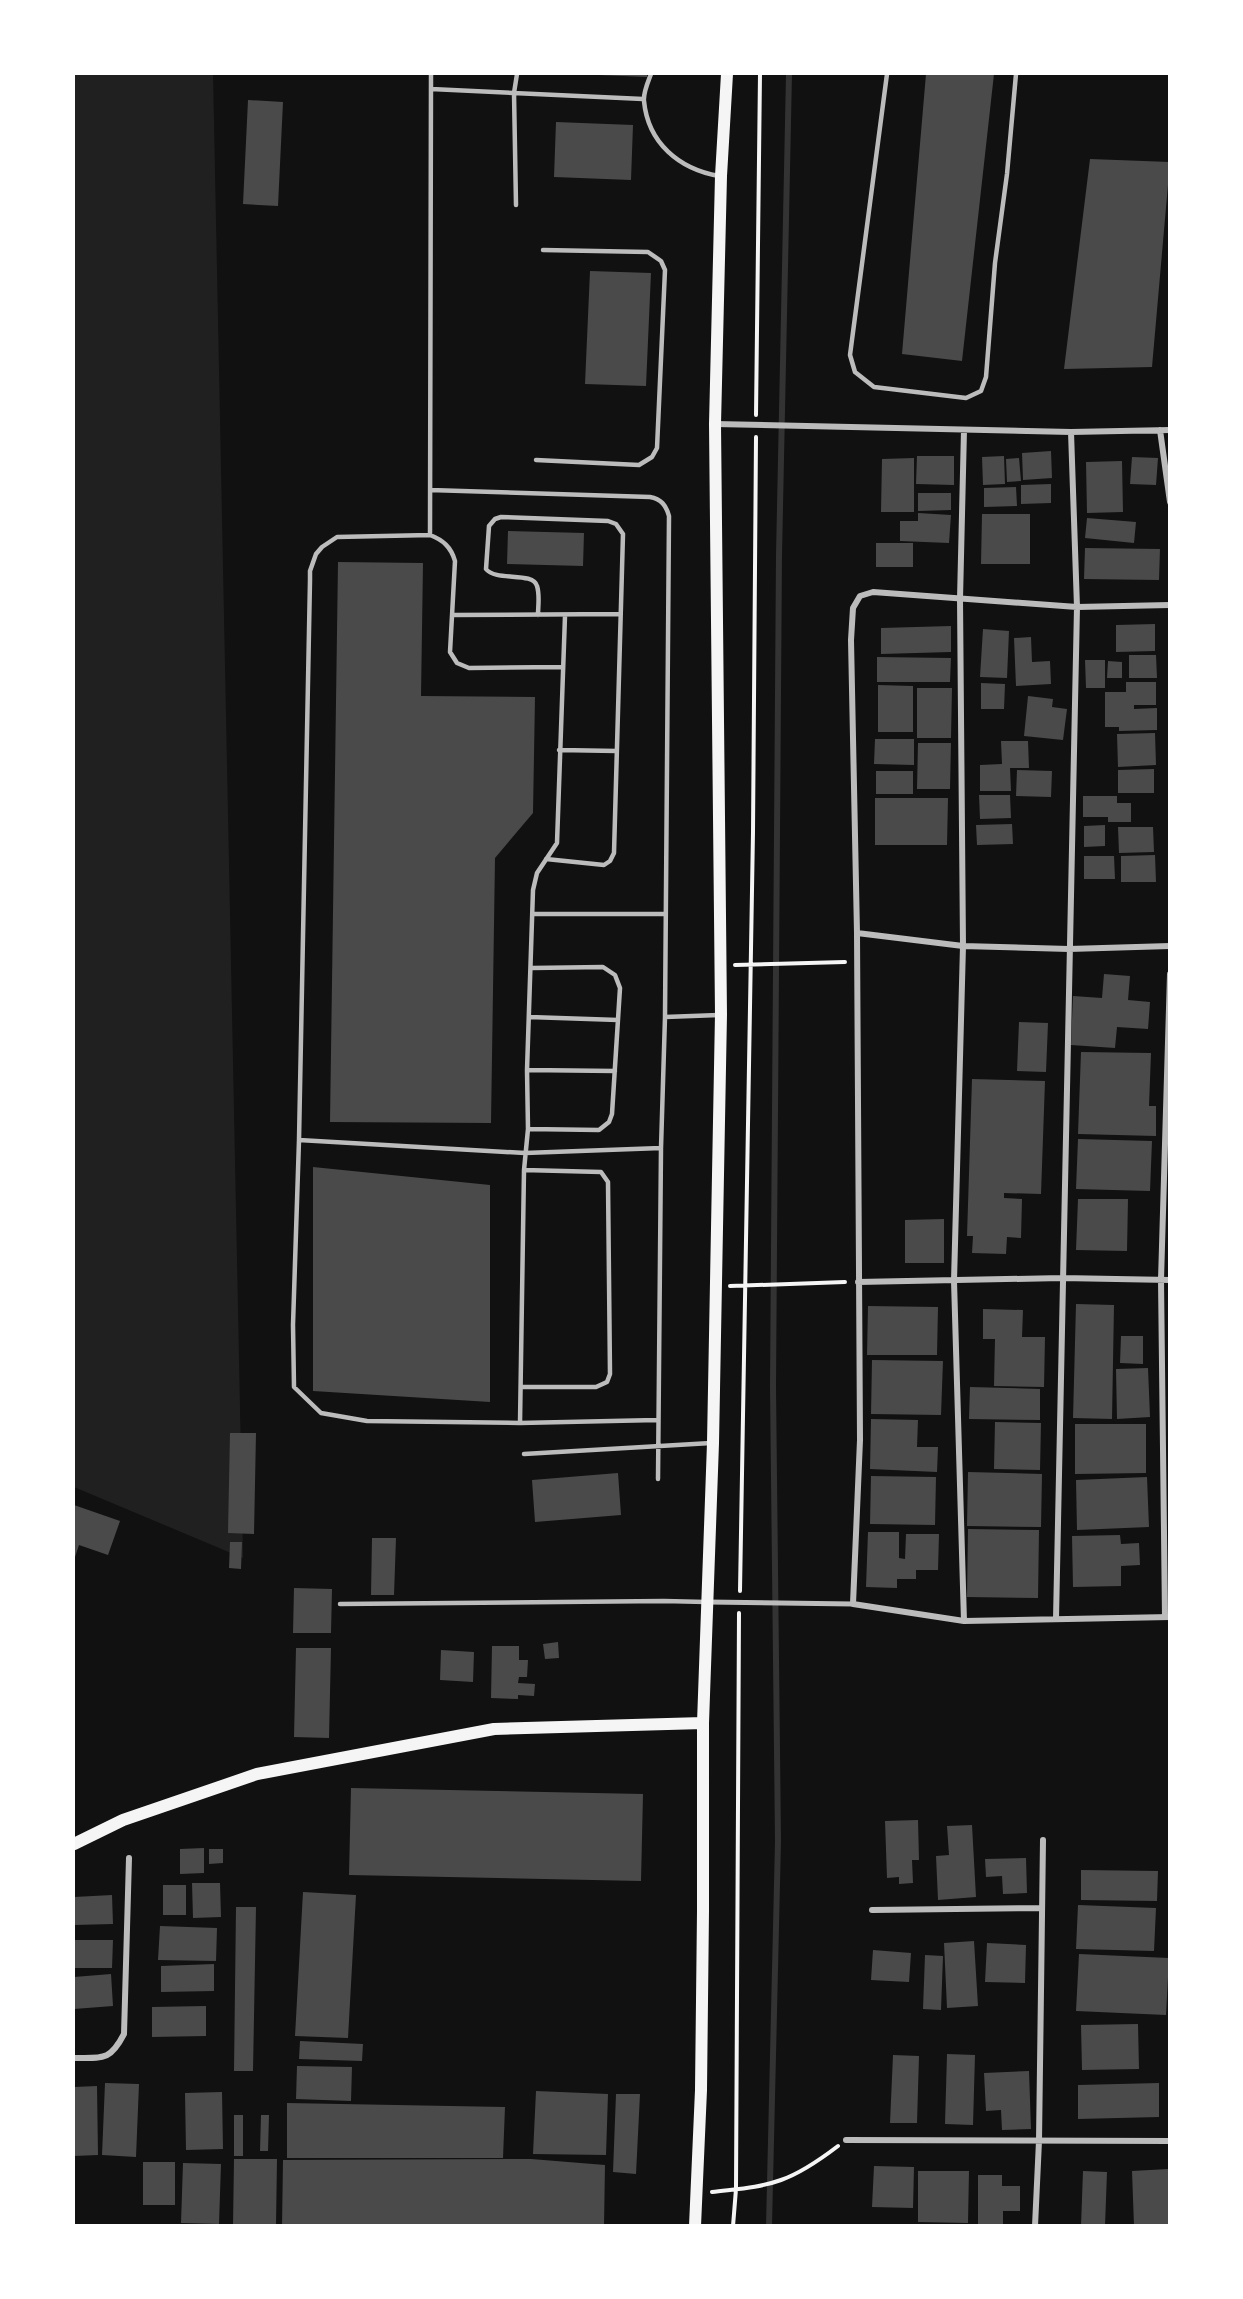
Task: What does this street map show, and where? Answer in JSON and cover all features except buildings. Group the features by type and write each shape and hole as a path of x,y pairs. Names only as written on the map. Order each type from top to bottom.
{"main road":[{"path":"695,2226 702,2019 703,1723 713,1443 722,965 715,424 721,176 727,74"},
{"path":"74,1844 123,1820 257,1774 494,1729 703,1723"}],"street":[{"path":"715,424 1071,432 1170,430"},
{"path":"964,430 960,599 963,946 954,1281 964,1621"},
{"path":"1160,430 1170,502"},
{"path":"1056,1619 1077,606 1071,432"},
{"path":"853,1604 861,1440 857,933 851,640 853,608 860,596 873,592 1077,606 1170,605"},
{"path":"857,933 963,946 1069,949 1170,946"},
{"path":"706,1602 853,1604 964,1621 1167,1617 1161,1280 1170,974"},
{"path":"858,1282 1062,1278 1170,1280"},
{"path":"1035,2226 1039,2141 1043,1840"},
{"path":"74,2058 99,2058 115,2051 124,2034 129,1858"},
{"path":"872,1910 1041,1908"},
{"path":"846,2140 1170,2141"}],"lane":[{"path":"430,536 431,74"},
{"path":"516,204 514,93 517,74"},
{"path":"651,74 643,99 652,132 667,153 683,165 702,173 721,176"},
{"path":"887,74 850,355 855,372 874,387 966,398 981,391 986,377 995,263 1007,174 1016,74"},
{"path":"431,89 643,99"},
{"path":"536,460 639,465 652,457 657,448 665,270 661,261 648,252 543,250"},
{"path":"430,490 650,497 659,500 666,507 669,527 665,1017 661,1148 658,1479"},
{"path":"537,615 536,582 530,579 493,575 486,569 490,523 501,516 608,521 619,527 623,534 614,853 610,861 604,865 546,859"},
{"path":"562,667 469,668 461,666 454,660 450,652 455,561 449,547 437,538 430,536 337,537 316,554 310,571 299,1140 293,1325 294,1387 321,1413 367,1421 520,1423 657,1420"},
{"path":"452,615 620,614"},
{"path":"520,1423 524,1170 528,1129 527,1070 534,881 541,865 557,843 565,616"},
{"path":"559,750 617,751"},
{"path":"533,914 665,914"},
{"path":"528,1129 599,1130 609,1122 612,1114 619,983 615,975 603,967 532,968"},
{"path":"665,1017 721,1014"},
{"path":"529,1017 618,1020"},
{"path":"527,1070 615,1071"},
{"path":"299,1140 525,1153 661,1148"},
{"path":"521,1387 596,1387 607,1382 610,1374 608,1182 601,1172 524,1170"},
{"path":"524,1454 713,1443"},
{"path":"340,1605 664,1600 706,1602"}],"path":[{"path":"733,2226 736,2189 739,1602 747,1286 760,74"},
{"path":"722,965 857,961"},
{"path":"716,1286 858,1282"},
{"path":"696,2194 755,2187 782,2180 818,2160 846,2140"}],"shaded area":[{"path":"74,74 213,74 243,1558 74,1487"}],"waterway":[{"path":"769,2226 778,1841 773,1387 779,555 789,74"}]}
